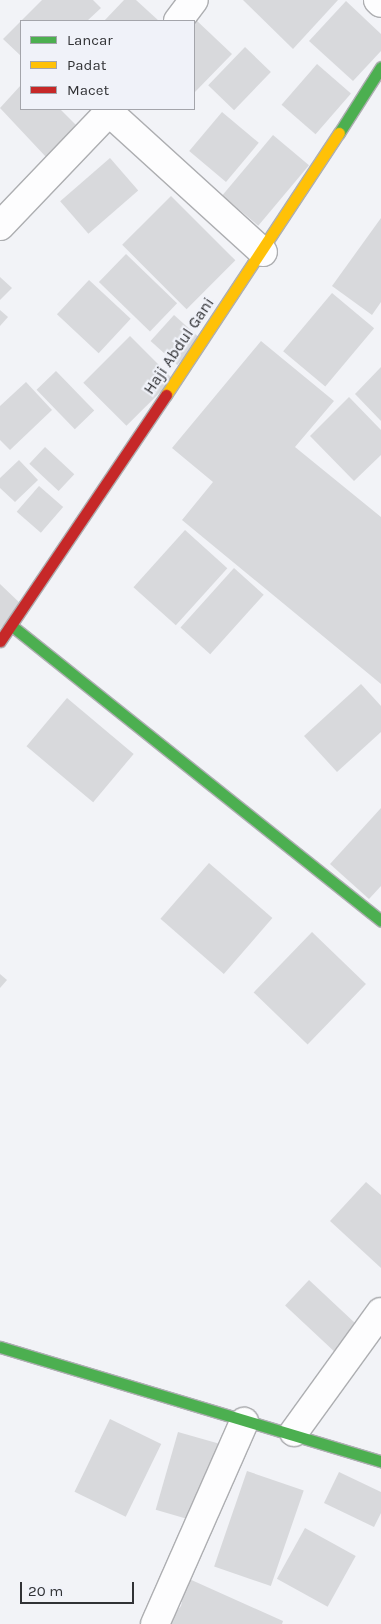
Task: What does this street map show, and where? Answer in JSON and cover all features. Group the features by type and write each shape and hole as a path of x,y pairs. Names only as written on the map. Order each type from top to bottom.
{"street":[{"path":"179,20 194,0"},
{"path":"378,0 381,3"},
{"name":"Haji Abdul Gani","path":"0,641 12,626 263,252 381,67"},
{"path":"0,226 110,111 263,252"},
{"path":"12,626 381,921"},
{"path":"307,1414 381,1312"},
{"path":"0,1347 142,1387 244,1422 307,1414 381,1461"},
{"path":"155,1624 244,1422"}],"building":[{"path":"42,0 93,0 101,8 88,20 22,20"},
{"path":"124,0 136,0 158,20 105,20"},
{"path":"243,0 338,0 293,49"},
{"path":"346,1 381,34 381,51 353,81 309,41"},
{"path":"195,19 232,54 195,92 195,20"},
{"path":"20,22 20,55 3,39"},
{"path":"245,47 271,72 234,110 208,85"},
{"path":"317,64 351,94 316,134 282,105"},
{"path":"20,86 20,110 61,110 77,126 46,157 0,108"},
{"path":"222,112 259,143 226,182 189,151"},
{"path":"273,135 309,165 258,226 222,196"},
{"path":"110,158 138,190 88,234 60,201"},
{"path":"171,196 235,260 187,309 122,245"},
{"path":"381,218 381,302 372,315 332,286"},
{"path":"126,254 177,303 150,331 99,282"},
{"path":"0,277 12,288 0,300"},
{"path":"89,280 131,319 99,353 57,314"},
{"path":"332,293 374,328 325,387 283,351"},
{"path":"0,310 8,317 0,326"},
{"path":"174,315 201,339 177,365 151,341"},
{"path":"130,336 173,379 126,426 83,383"},
{"path":"261,341 334,401 295,447 381,517 381,684 182,520 213,482 172,448"},
{"path":"381,367 381,421 355,394"},
{"path":"56,371 94,411 75,429 37,390"},
{"path":"26,382 52,410 10,450 0,440 0,406"},
{"path":"349,397 381,430 381,455 354,481 310,436"},
{"path":"45,447 74,474 59,491 29,464"},
{"path":"19,460 38,480 15,502 0,488 0,478"},
{"path":"39,486 63,507 41,533 17,512"},
{"path":"185,530 227,568 176,625 133,587"},
{"path":"234,568 264,595 210,654 180,627"},
{"path":"0,584 22,605 0,629"},
{"path":"361,684 381,706 381,732 337,772 304,736"},
{"path":"67,698 134,754 93,802 27,746"},
{"path":"381,808 381,886 369,899 330,864"},
{"path":"209,863 272,918 224,974 160,919"},
{"path":"312,932 366,984 308,1045 254,992"},
{"path":"0,974 7,980 0,988"},
{"path":"366,1182 381,1195 381,1268 330,1221"},
{"path":"309,1280 359,1326 335,1352 285,1306"},
{"path":"110,1419 161,1444 126,1517 74,1492"},
{"path":"178,1432 219,1444 197,1522 156,1510"},
{"path":"247,1471 304,1491 271,1586 214,1566"},
{"path":"339,1472 381,1492 381,1513 374,1527 324,1503"},
{"path":"305,1528 356,1556 328,1607 277,1579"},
{"path":"187,1578 283,1621 282,1624 167,1624 181,1606"}],"traffic: fast":[{"path":"339,133 381,67"},
{"path":"12,626 381,921"},
{"path":"0,1347 381,1461"}],"traffic: slow":[{"path":"166,395 339,133"}],"traffic: jam":[{"path":"0,641 166,395"}]}
